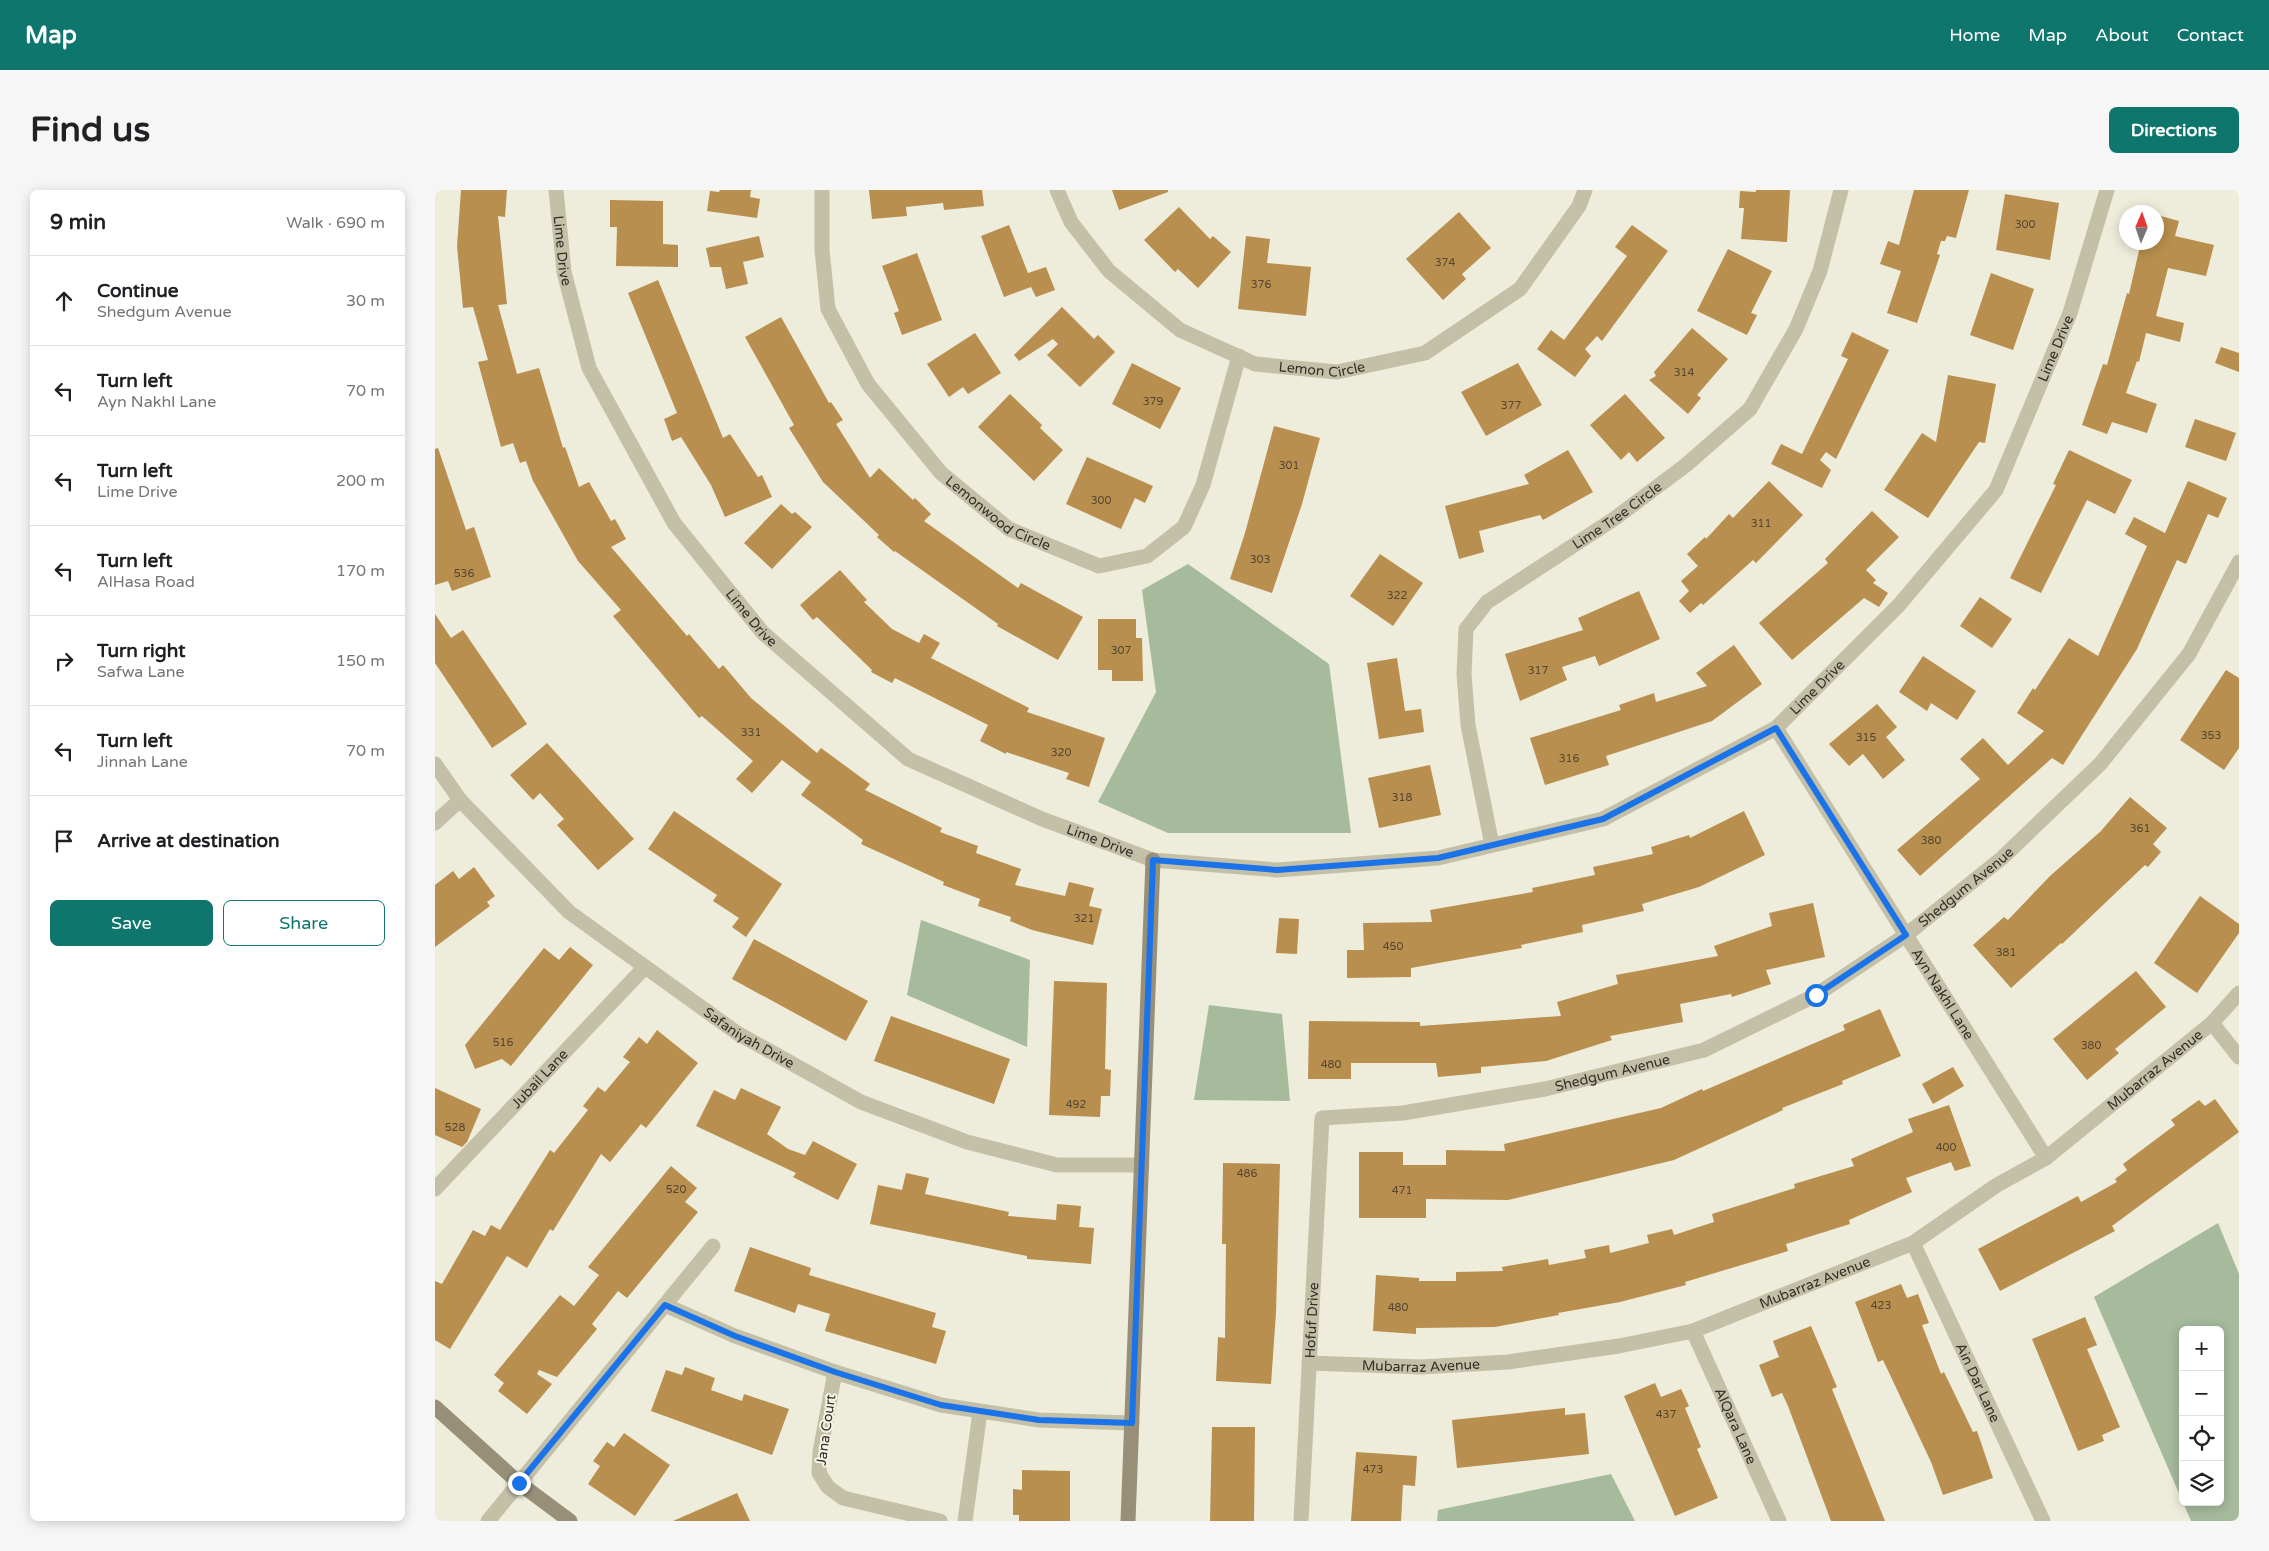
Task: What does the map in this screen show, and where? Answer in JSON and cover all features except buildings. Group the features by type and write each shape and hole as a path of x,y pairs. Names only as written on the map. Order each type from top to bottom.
{"main road":[{"path":"1128,1521 1153,860"},
{"path":"435,1407 519,1483 570,1521"}],"street":[{"name":"Lime Drive","path":"556,190 564,272 589,368 674,523 763,633 908,759 1042,819 1153,860 1277,870 1438,858 1603,819 1776,728 1899,605 1996,490 2070,313 2107,190"},
{"name":"Lemonwood Circle","path":"822,190 821,250 828,309 868,384 941,473 1009,529 1099,566 1147,556 1185,527 1203,485 1239,356"},
{"name":"Lemon Circle","path":"1057,190 1071,222 1109,271 1180,330 1255,364 1337,372 1425,353 1520,288 1579,206 1585,190"},
{"name":"Lime Tree Circle","path":"1492,845 1468,724 1465,674 1466,629 1487,602 1614,519 1686,466 1750,409 1795,329 1820,271 1841,190"},
{"path":"1233,376 1255,364"},
{"name":"Shedgum Avenue","path":"1322,1118 1403,1113 1545,1090 1704,1050 1816,995 1906,935 2002,858 2101,763 2189,654 2239,562"},
{"name":"Ayn Nakhl Lane","path":"1776,728 2046,1158"},
{"name":"Safaniyah Drive","path":"435,764 460,800 569,912 644,968 737,1033 861,1102 967,1142 1057,1165 1142,1165"},
{"path":"435,823 460,800"},
{"name":"Jubail Lane","path":"435,1189 644,968"},
{"name":"Mubarraz Avenue","path":"1309,1363 1421,1367 1508,1362 1619,1346 1693,1331 1913,1243 1997,1185 2046,1158 2212,1023 2239,993"},
{"path":"2212,1023 2239,1057"},
{"name":"Hofuf Drive","path":"1301,1521 1322,1118"},
{"name":"Ain Dar Lane","path":"1913,1243 2043,1521"},
{"path":"488,1521 713,1246"},
{"path":"665,1305 735,1336 835,1372 941,1405 1039,1420 1132,1423"},
{"name":"AlQara Lane","path":"1693,1331 1779,1521"},
{"name":"Jana Court","path":"835,1372 820,1452 819,1473 828,1487 843,1498 940,1521"},
{"path":"965,1521 980,1412"}],"green space":[{"path":"1188,564 1329,664 1351,833 1168,833 1098,802 1156,692 1142,590"},
{"path":"921,920 1030,960 1027,1047 907,995"},
{"path":"1209,1005 1282,1014 1290,1101 1194,1100"},
{"path":"2218,1223 2239,1274 2239,1521 2191,1521 2185,1506 2224,1506 2224,1326 2179,1326 2179,1493 2094,1297"},
{"path":"1611,1474 1635,1521 1437,1521 1438,1510"}],"route":[{"path":"519,1483 665,1305 735,1336 835,1372 941,1405 1039,1420 1132,1423 1153,860 1277,870 1438,858 1603,819 1776,728 1906,935 1816,995"}]}
